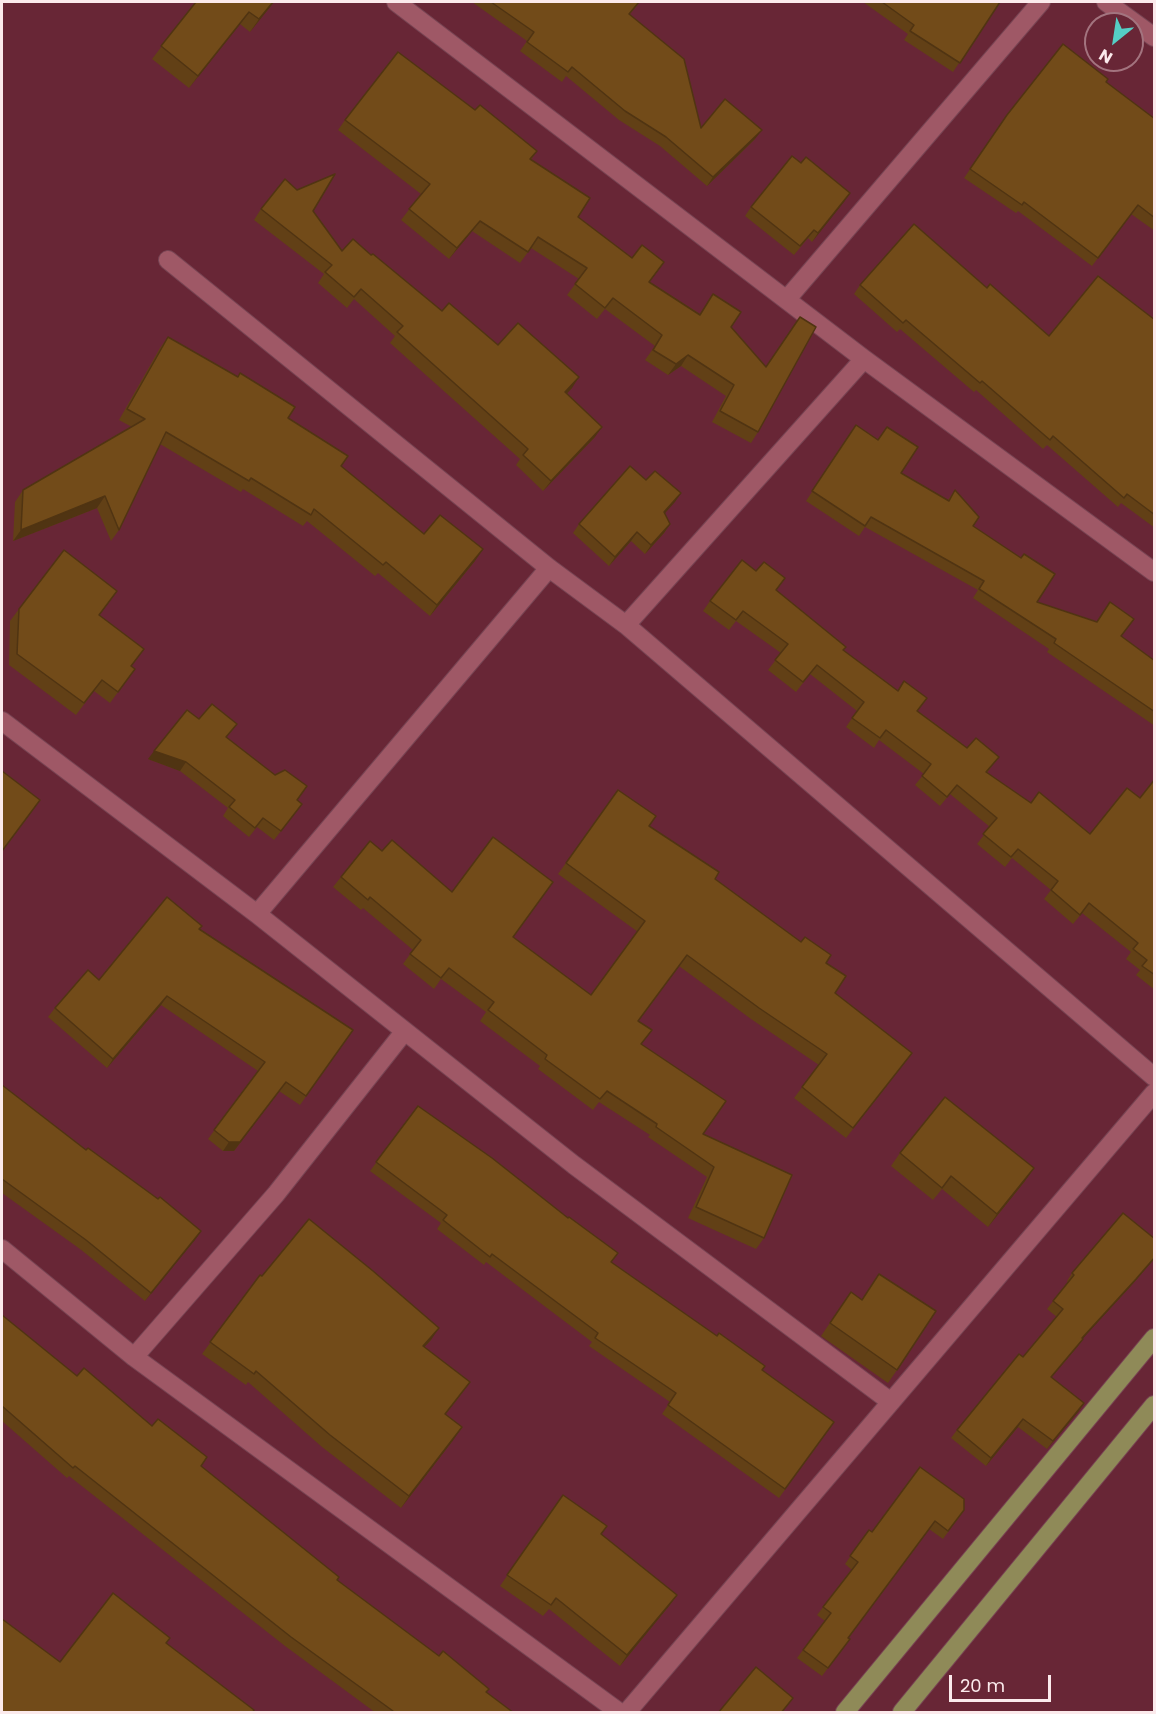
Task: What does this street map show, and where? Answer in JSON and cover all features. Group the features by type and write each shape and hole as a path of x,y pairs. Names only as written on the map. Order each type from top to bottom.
{"main road":[{"path":"845,1713 1155,1338"},
{"path":"902,1713 1155,1405"}],"street":[{"path":"396,2 864,358 1155,572"},
{"path":"787,299 1041,2"},
{"path":"1106,2 1155,37"},
{"path":"168,260 549,568 626,625 1155,1077"},
{"path":"626,625 864,358"},
{"path":"257,914 549,568"},
{"path":"2,721 257,914 574,1165 891,1402"},
{"path":"134,1357 276,1194 404,1032"},
{"path":"627,1713 1155,1093"},
{"path":"4,1255 134,1357 619,1713"}],"building":[{"path":"196,2 273,2 259,19 249,12 198,76 161,46"},
{"path":"491,2 639,2 629,14 684,59 701,128 725,99 762,130 713,177 666,137 625,111 572,67 568,72 527,42 534,32"},
{"path":"882,2 1000,2 960,63 910,31 914,25"},
{"path":"1063,44 1084,60 1084,72 1099,72 1108,79 1106,82 1155,119 1155,218 1138,205 1098,258 1024,202 1022,205 970,169 1007,115"},
{"path":"398,52 475,110 480,105 537,151 530,159 590,198 578,217 632,258 642,245 664,262 649,282 700,315 713,294 741,312 731,327 766,367 800,317 816,327 758,432 720,411 734,385 688,355 676,364 653,350 662,335 613,298 605,308 575,284 587,268 538,237 528,252 480,221 457,248 409,209 430,184 345,120"},
{"path":"792,156 801,163 806,157 850,193 818,233 814,230 800,246 751,207"},
{"path":"335,174 313,211 342,251 353,239 442,311 449,303 498,345 518,323 579,377 565,392 602,427 551,481 523,455 528,449 397,332 403,326 361,289 354,297 325,272 332,265 261,209 285,179 297,190"},
{"path":"914,224 987,288 990,284 1049,336 1098,276 1155,320 1155,515 1127,494 1124,498 1053,436 1050,440 982,381 980,383 906,320 903,323 860,285"},
{"path":"168,337 238,377 240,373 295,407 288,418 348,456 341,466 424,534 440,515 483,549 437,605 386,562 383,565 314,509 311,515 251,478 249,481 166,432 119,530 105,496 21,530 23,490 145,419 127,409"},
{"path":"856,425 878,440 887,427 918,447 901,473 949,501 955,490 979,517 973,526 1021,558 1024,554 1055,574 1037,602 1097,622 1110,602 1134,619 1121,636 1155,661 1155,712 1054,643 1056,639 979,589 984,581 871,517 865,526 812,491"},
{"path":"630,466 646,480 655,471 681,493 664,512 670,524 651,545 637,532 615,557 579,524"},
{"path":"64,550 117,591 99,615 144,649 131,666 135,669 118,692 102,680 84,703 17,654 19,609"},
{"path":"742,560 756,571 764,562 785,578 776,590 846,647 843,650 898,691 904,681 927,698 917,711 967,748 976,738 999,757 986,772 1031,803 1039,792 1090,834 1127,788 1140,798 1155,779 1155,975 1142,966 1147,960 1133,949 1138,943 1089,903 1080,915 1051,890 1058,881 1018,849 1011,857 983,834 997,818 957,785 947,797 922,776 931,764 886,730 880,738 852,718 864,702 817,665 803,682 775,660 788,644 743,611 736,620 710,601"},
{"path":"212,704 237,724 226,737 275,775 285,770 307,786 297,800 302,804 281,831 263,818 255,828 229,807 235,800 186,762 154,751 187,710 199,719"},
{"path":"2,771 40,800 2,851"},
{"path":"618,790 656,816 649,826 719,872 715,879 801,942 805,937 831,955 826,963 846,976 835,993 912,1053 853,1128 802,1087 827,1054 687,955 638,1021 652,1030 641,1044 726,1101 703,1134 792,1175 764,1238 696,1207 714,1167 656,1127 657,1124 607,1091 600,1099 545,1059 547,1055 488,1010 494,1002 449,968 441,978 410,954 421,940 370,897 368,900 341,877 370,841 382,851 392,840 452,892 493,837 553,882 513,937 591,995 645,921 566,863"},
{"path":"167,897 202,926 199,929 353,1030 306,1096 286,1082 240,1142 229,1142 214,1130 265,1062 167,996 113,1059 55,1008 88,970 99,980"},
{"path":"2,1085 86,1150 88,1148 158,1199 160,1197 201,1231 151,1293 86,1240 2,1179"},
{"path":"945,1097 1034,1168 997,1214 951,1176 942,1188 900,1153"},
{"path":"418,1106 492,1158 568,1218 618,1253 611,1262 717,1336 719,1333 765,1366 762,1370 834,1422 785,1489 668,1405 676,1393 595,1338 598,1333 492,1254 490,1257 443,1220 447,1215 376,1162"},
{"path":"1123,1213 1155,1239 1155,1257 1082,1338 1051,1377 1084,1403 1053,1441 1023,1419 991,1458 957,1430 1019,1354 1023,1357 1063,1309 1053,1301 1074,1275 1072,1273"},
{"path":"309,1219 439,1328 423,1346 470,1382 445,1414 462,1427 409,1496 330,1435 256,1371 254,1374 210,1342 260,1275 262,1276"},
{"path":"879,1274 936,1311 897,1370 830,1323 851,1292 862,1300"},
{"path":"2,1315 77,1376 84,1368 152,1426 158,1419 207,1457 201,1466 339,1577 337,1580 439,1656 443,1651 489,1689 486,1692 514,1713 392,1713 393,1711 291,1637 75,1466 73,1468 2,1406"},
{"path":"920,1467 964,1499 964,1510 948,1531 935,1521 828,1668 803,1650 831,1613 823,1607 858,1562 850,1556 869,1530 872,1532"},
{"path":"563,1495 607,1526 601,1534 677,1595 627,1655 556,1598 551,1605 507,1575"},
{"path":"113,1593 170,1638 166,1643 254,1710 252,1713 3,1713 2,1619 60,1662"},
{"path":"756,1667 793,1698 781,1713 718,1713"}]}
